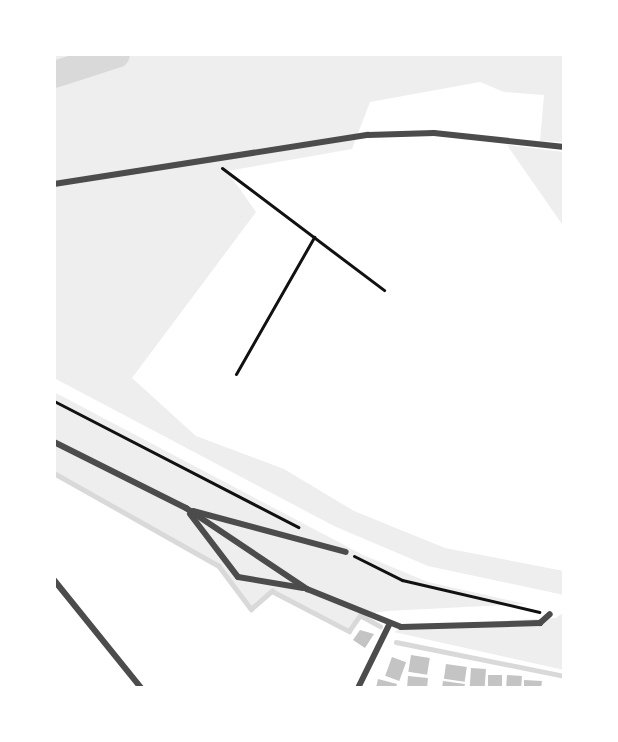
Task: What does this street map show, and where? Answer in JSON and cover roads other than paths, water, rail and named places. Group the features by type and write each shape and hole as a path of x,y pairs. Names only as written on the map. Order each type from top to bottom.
{"street":[{"path":"54,184 368,135 434,133 564,147"},
{"path":"54,442 186,508 307,589 401,627 540,623 550,614"},
{"path":"186,508 346,552"},
{"path":"186,508 238,578 307,589"},
{"path":"54,580 141,688"},
{"path":"358,688 390,623"}],"waterway":[{"path":"54,74 116,54"},
{"path":"54,473 219,566 251,609 272,591 349,631 360,615 380,626"},
{"path":"396,642 564,676"}]}
